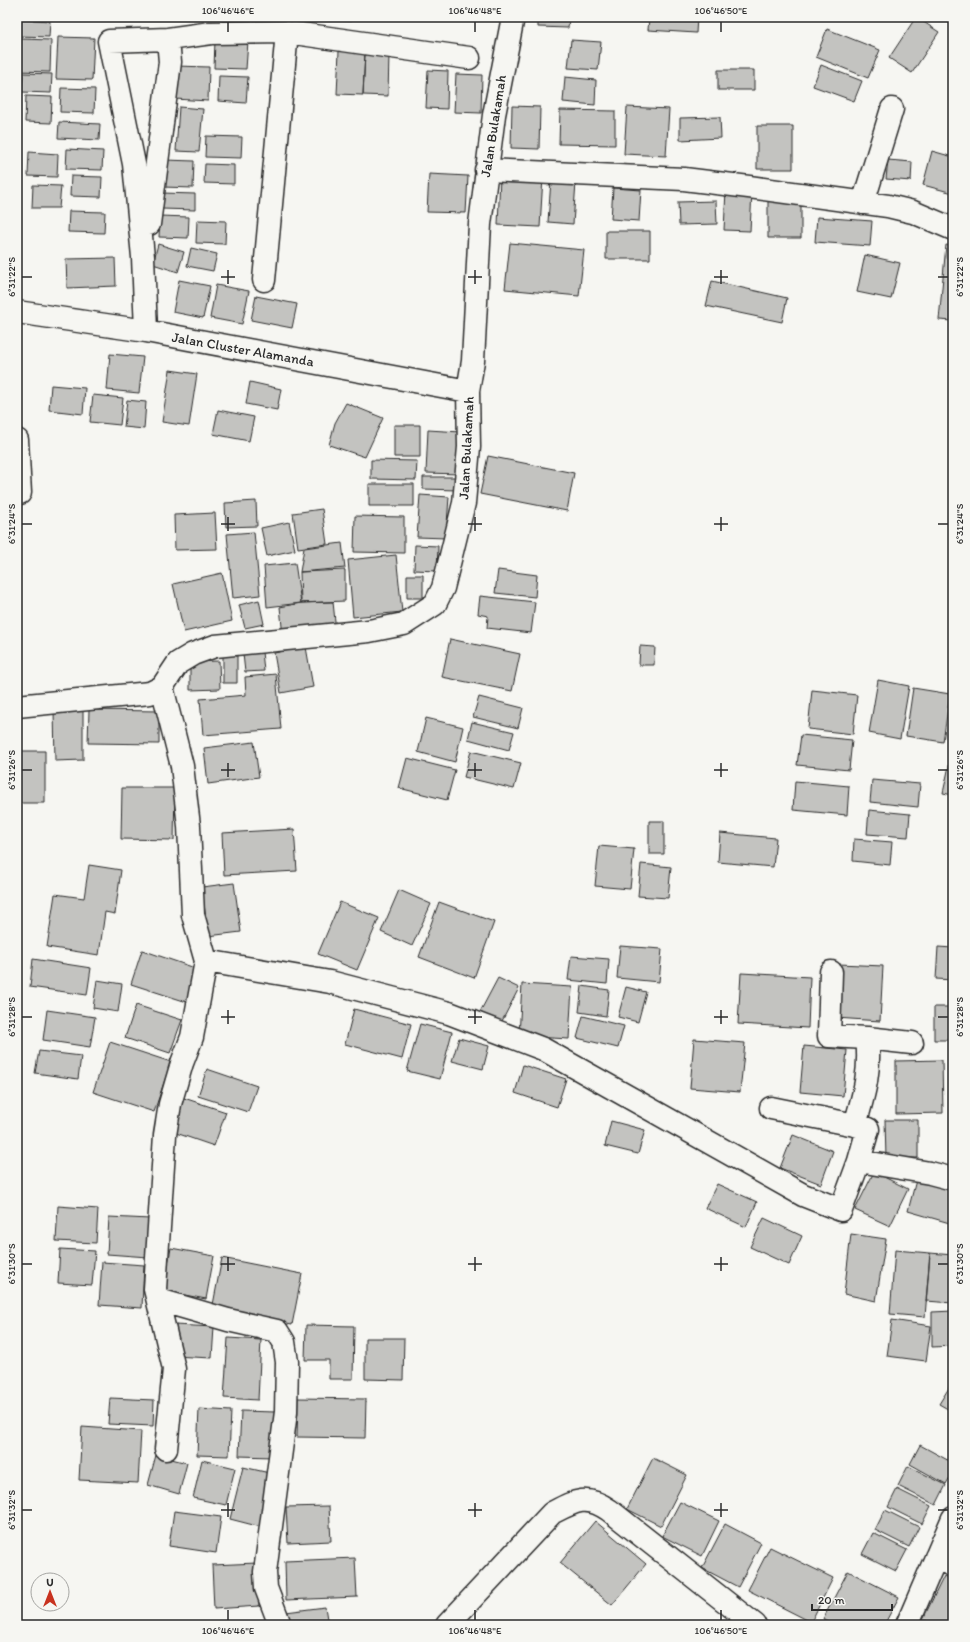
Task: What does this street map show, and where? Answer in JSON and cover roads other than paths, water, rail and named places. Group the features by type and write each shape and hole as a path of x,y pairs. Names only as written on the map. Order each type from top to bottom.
{"street":[{"name":"Jalan Bulakamah","path":"162,688 178,663 193,654 215,646 369,631 404,624 435,604 443,588 464,503 469,447 468,391 473,361 480,232 486,170 503,62 513,17"},
{"path":"264,280 287,32"},
{"path":"146,331 142,271 143,257 134,164 109,42 168,39 211,33 287,32 469,58"},
{"path":"142,271 170,62 168,39"},
{"path":"863,203 892,109"},
{"path":"486,170 684,179 888,206 913,212 953,229"},
{"name":"Jalan Cluster Alamanda","path":"17,312 146,331 468,391"},
{"path":"17,440 20,493"},
{"path":"17,706 150,693 162,688 182,766 189,826 193,915 206,961 192,1037 182,1063 170,1104 165,1134 155,1289 159,1300 174,1369 166,1449"},
{"path":"206,961 330,982 449,1013 543,1049 803,1195 840,1210 859,1161 868,1129 771,1108"},
{"path":"831,972 828,1036 867,1038 912,1043"},
{"path":"855,1125 868,1077 869,1064 867,1038"},
{"path":"859,1161 930,1173 953,1179"},
{"path":"159,1300 228,1320 277,1331 284,1342 287,1362 286,1412 265,1572 266,1588 280,1625"},
{"path":"447,1625 552,1513 574,1502 587,1500 598,1502 609,1510 753,1624"},
{"path":"907,1625 944,1562 953,1518"}]}
